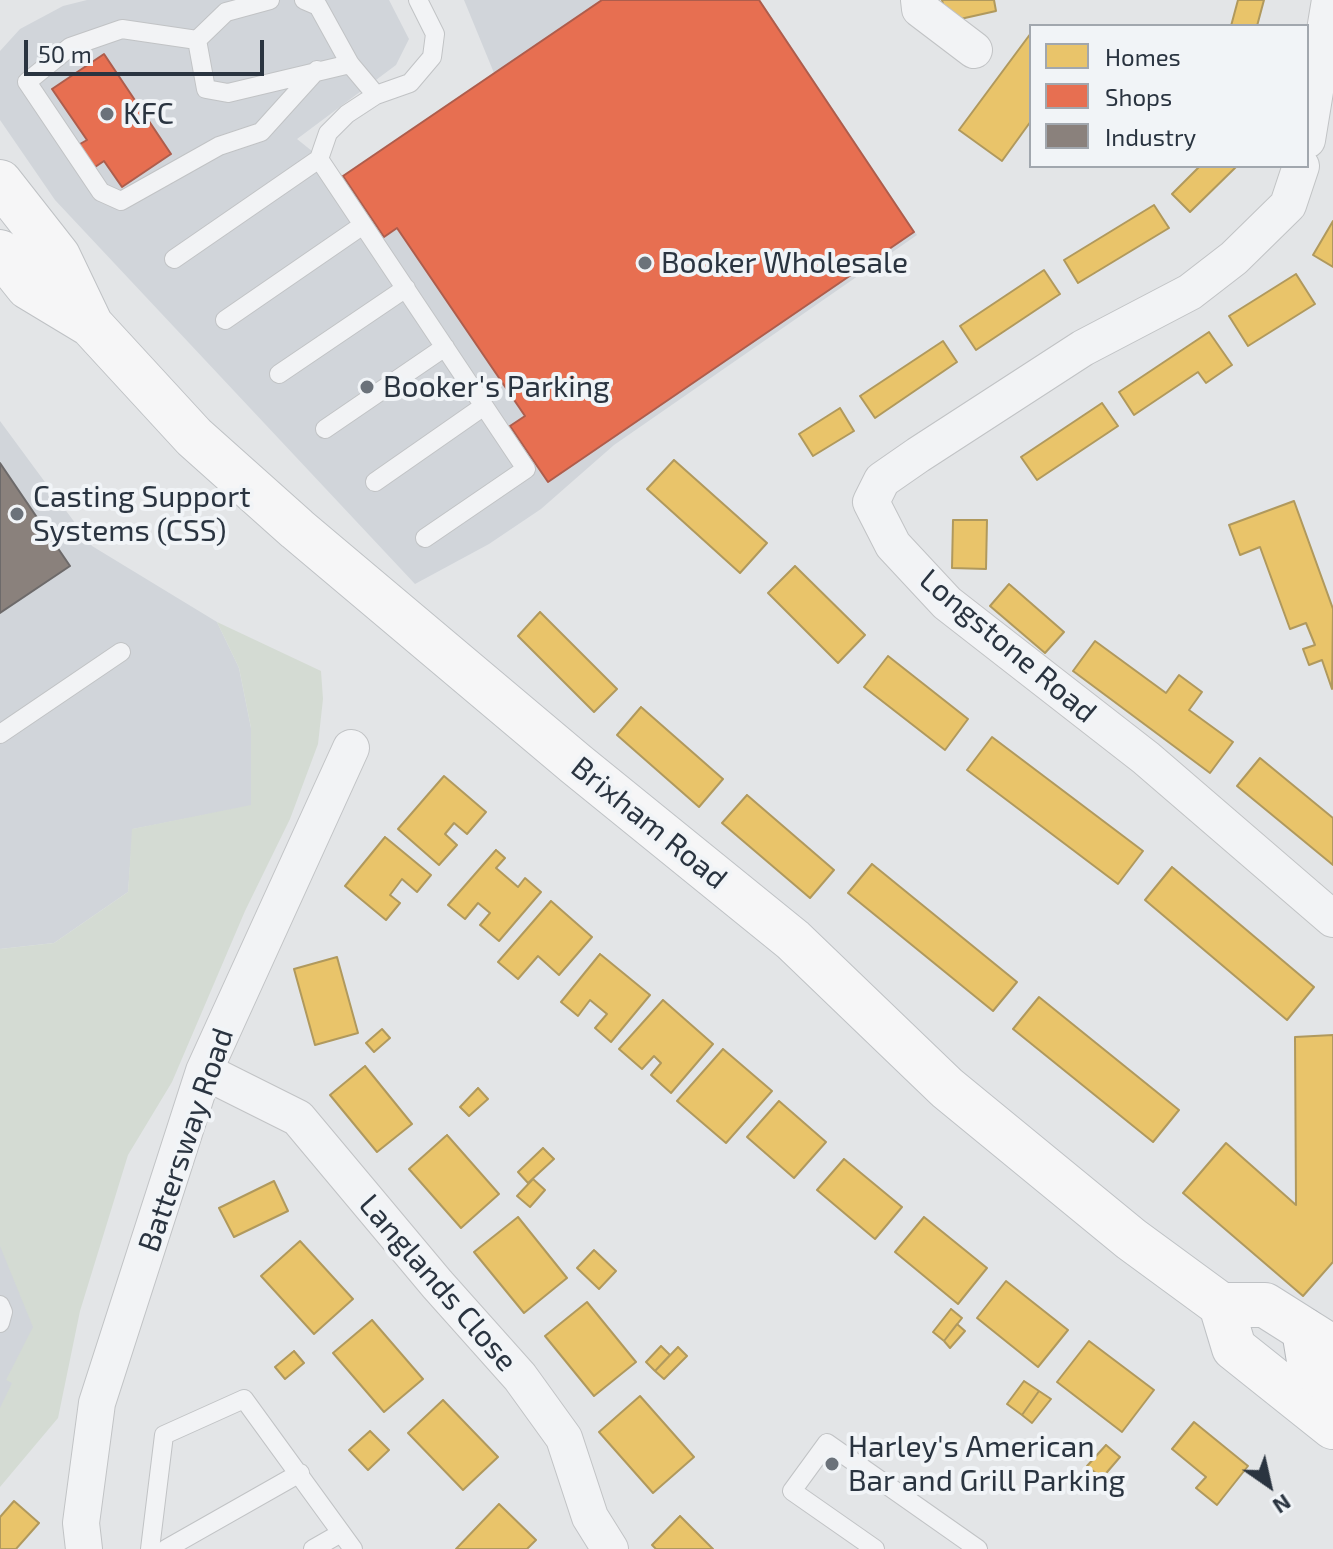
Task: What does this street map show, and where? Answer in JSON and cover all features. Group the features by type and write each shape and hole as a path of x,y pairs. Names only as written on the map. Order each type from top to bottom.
{"main road":[{"name":"Brixham Road","path":"0,182 58,256 91,325"},
{"name":"Brixham Road","path":"0,252 28,287 91,325 194,437 297,529 576,764 793,940 947,1088 1131,1239 1221,1305"},
{"path":"1333,1385 1310,1367 1319,1339 1265,1305 1221,1305 1234,1348 1333,1427"}],"street":[{"path":"919,0 920,9 974,50"},
{"path":"1309,128 1330,0"},
{"name":"Longstone Road","path":"1300,168 1288,205 1234,258 1190,292 1083,348 918,455 882,480 871,502 877,520 893,545 947,603 1146,758 1333,919"},
{"name":"Battersway Road","path":"84,1549 81,1523 97,1403 204,1071 351,748"},
{"name":"Langlands Close","path":"204,1071 298,1118 427,1273 520,1377 564,1438 590,1517 610,1549"}],"lane":[{"path":"197,40 226,12 270,0"},
{"path":"304,0 318,6 350,64 376,95"},
{"path":"174,259 319,159 328,133 347,114 376,95 410,83 432,57 435,34 418,0"},
{"path":"197,40 122,29 70,47 27,82 101,192 121,201 219,146 261,132 317,70"},
{"path":"197,40 206,89 228,93 350,64"},
{"path":"319,159 526,469 425,538"},
{"path":"225,320 363,225"},
{"path":"279,374 406,288"},
{"path":"325,429 445,347"},
{"path":"375,482 484,406"},
{"path":"0,734 121,652"},
{"path":"0,1305 3,1312 0,1323"},
{"path":"150,1549 164,1435 244,1399 353,1549"},
{"path":"875,1549 792,1491 827,1443 978,1549"},
{"path":"166,1549 300,1473"},
{"path":"313,1549 341,1533"}],"shaded area":[{"path":"87,0 389,0 409,39 396,65 297,139 343,176 494,73 464,0 760,0 917,235 614,445 541,509 489,544 415,584 55,200 0,120 0,51 20,29 63,6"},
{"path":"0,421 92,546 217,622 239,668 251,728 251,806 133,829 128,892 54,943 0,949"},
{"path":"217,622 321,671 323,699 318,744 290,819 245,911 172,1082 128,1155 80,1311 58,1418 0,1487 0,1408 12,1383 6,1380 33,1327 0,1246 0,949 54,943 128,892 132,829 251,805 251,728 239,668"},
{"path":"0,1105 41,1336 0,1410"}],"building: Homes":[{"path":"942,0 994,0 996,11 947,22"},
{"path":"1238,0 1264,0 1258,24 1232,24"},
{"path":"1029,36 1029,124 1002,161 959,130"},
{"path":"1198,168 1235,168 1190,212 1172,194"},
{"path":"1154,205 1169,228 1078,283 1064,260"},
{"path":"1333,221 1333,267 1313,255"},
{"path":"1044,270 1060,294 976,350 960,326"},
{"path":"1296,274 1315,304 1248,346 1229,316"},
{"path":"1209,332 1232,365 1206,383 1198,372 1134,415 1119,392"},
{"path":"943,341 957,362 875,418 860,396"},
{"path":"1102,403 1118,426 1037,480 1021,457"},
{"path":"840,408 854,431 813,456 799,434"},
{"path":"674,460 767,543 740,573 647,489"},
{"path":"1294,501 1333,609 1332,689 1322,660 1309,665 1303,649 1315,645 1306,623 1290,629 1260,547 1240,555 1229,525"},
{"path":"953,520 987,520 986,569 952,568"},
{"path":"795,566 865,635 838,663 768,593"},
{"path":"1009,584 1064,632 1045,653 990,606"},
{"path":"540,612 617,689 594,712 518,636"},
{"path":"1095,641 1166,693 1179,675 1202,692 1189,710 1233,742 1210,773 1073,671"},
{"path":"888,656 968,719 945,750 864,687"},
{"path":"641,707 723,779 699,807 617,735"},
{"path":"992,737 1143,851 1118,884 967,770"},
{"path":"1260,758 1333,818 1333,865 1237,786"},
{"path":"444,776 486,812 467,834 454,823 445,834 457,845 439,865 398,829"},
{"path":"747,795 834,870 810,898 722,823"},
{"path":"385,837 431,875 417,892 402,879 390,895 400,903 386,920 345,886"},
{"path":"496,850 505,858 496,868 518,887 525,878 541,892 499,941 480,925 490,913 478,903 465,919 448,905"},
{"path":"872,864 1017,982 993,1011 848,893"},
{"path":"1172,867 1314,987 1287,1020 1145,900"},
{"path":"551,901 592,937 559,975 538,956 518,979 498,962"},
{"path":"600,954 650,995 611,1042 595,1028 607,1014 590,1000 578,1016 561,1002"},
{"path":"337,957 358,1033 315,1045 294,969"},
{"path":"1039,997 1179,1110 1153,1142 1013,1029"},
{"path":"663,1000 713,1044 671,1093 651,1075 661,1063 654,1056 642,1069 619,1049"},
{"path":"382,1029 390,1038 374,1052 366,1043"},
{"path":"1333,1035 1333,1262 1303,1296 1183,1193 1226,1143 1296,1205 1295,1037"},
{"path":"723,1049 772,1091 726,1143 677,1101"},
{"path":"365,1066 412,1124 377,1152 330,1095"},
{"path":"478,1088 488,1099 469,1116 460,1107"},
{"path":"779,1101 826,1142 794,1178 747,1137"},
{"path":"447,1135 499,1194 461,1228 409,1169"},
{"path":"543,1148 554,1159 528,1183 518,1172"},
{"path":"844,1159 902,1207 875,1239 817,1190"},
{"path":"533,1179 545,1190 530,1207 517,1196"},
{"path":"274,1181 288,1211 234,1237 219,1208"},
{"path":"518,1217 567,1278 524,1313 474,1252"},
{"path":"924,1217 987,1268 958,1304 895,1252"},
{"path":"300,1241 353,1299 314,1334 261,1276"},
{"path":"594,1250 616,1271 599,1289 577,1268"},
{"path":"1006,1281 1068,1330 1038,1367 977,1318"},
{"path":"587,1302 636,1362 594,1396 545,1336"},
{"path":"951,1309 962,1318 944,1341 933,1332"},
{"path":"372,1320 423,1379 384,1412 333,1353"},
{"path":"957,1324 965,1331 950,1348 944,1341"},
{"path":"1089,1341 1154,1390 1122,1432 1057,1382"},
{"path":"661,1346 670,1355 655,1371 646,1362"},
{"path":"678,1347 687,1356 664,1379 655,1371"},
{"path":"294,1351 304,1363 285,1379 275,1367"},
{"path":"1024,1381 1039,1391 1022,1415 1007,1404"},
{"path":"1039,1391 1051,1399 1032,1423 1022,1415"},
{"path":"640,1396 694,1457 653,1493 599,1432"},
{"path":"443,1400 498,1457 463,1490 408,1433"},
{"path":"1194,1422 1248,1466 1217,1505 1196,1488 1206,1477 1172,1449"},
{"path":"370,1431 389,1450 368,1470 349,1450"},
{"path":"1106,1445 1120,1457 1102,1478 1087,1466"},
{"path":"14,1501 39,1523 16,1549 0,1549 0,1517"},
{"path":"499,1504 536,1540 527,1549 456,1549"},
{"path":"680,1516 713,1549 656,1549 652,1545"}],"building: Shops":[{"name":"Booker Wholesale","path":"602,0 759,0 914,232 548,482 510,426 525,416 397,228 384,237 343,176"},
{"name":"KFC","path":"104,54 171,154 122,187 104,161 89,171 73,148 87,140 52,89"}],"building: Industry":[{"name":"Casting Support Systems (CSS)","path":"0,463 70,566 0,613"}],"place":[{"name":"KFC","path":"107,114"},
{"name":"Booker Wholesale","path":"645,263"},
{"name":"Booker's Parking","path":"367,387"},
{"name":"Casting Support Systems (CSS)","path":"17,514"},
{"name":"Harley's American Bar and Grill Parking","path":"832,1464"}]}
